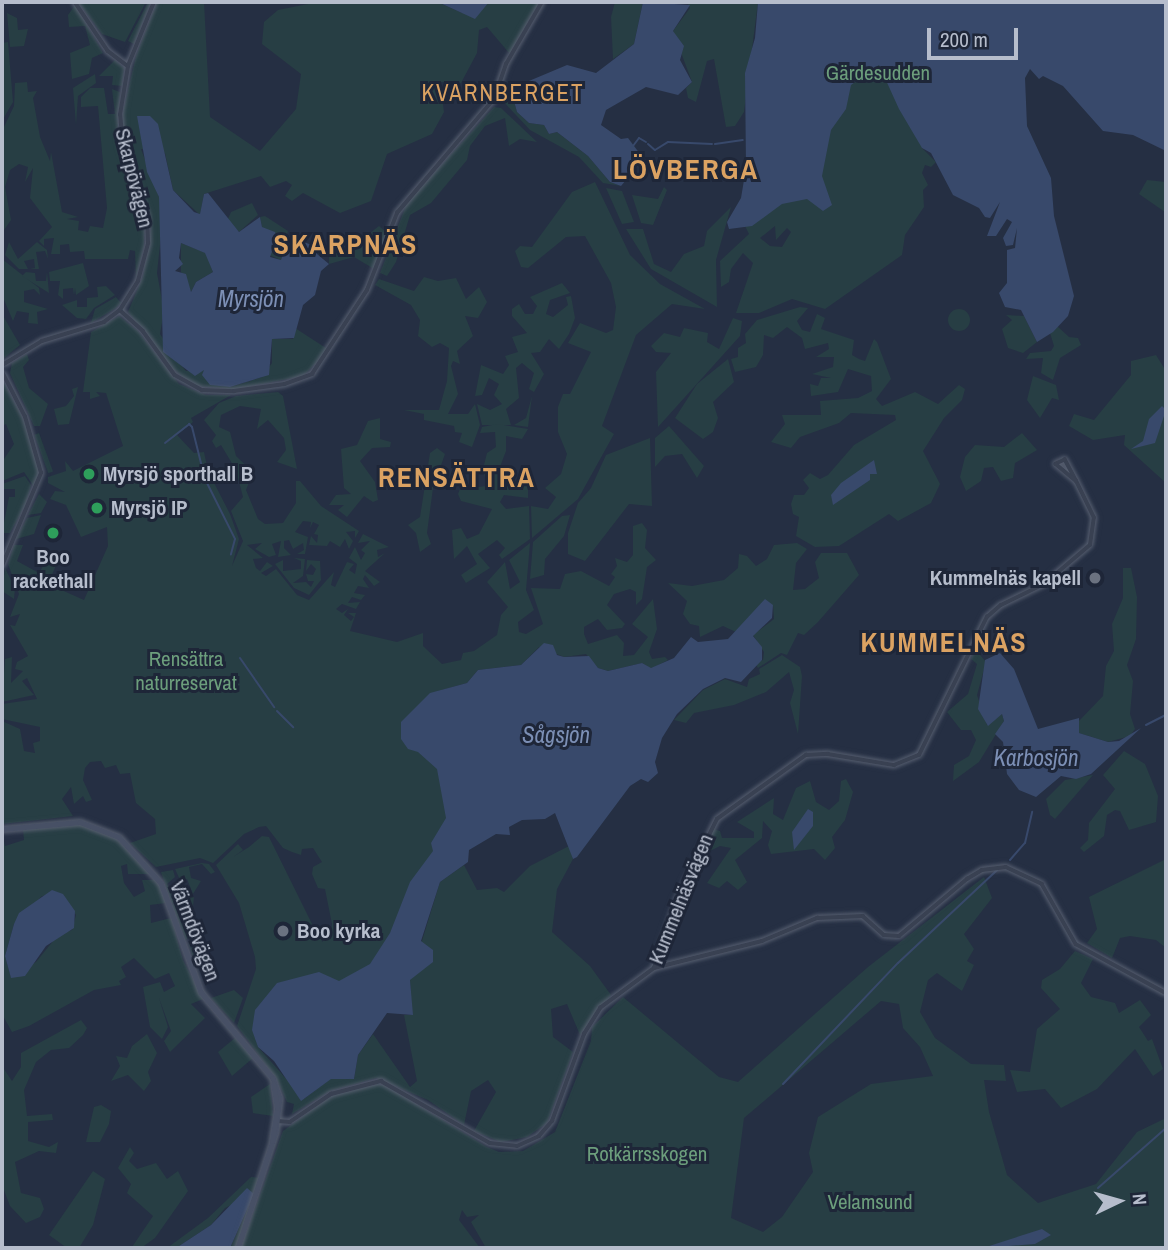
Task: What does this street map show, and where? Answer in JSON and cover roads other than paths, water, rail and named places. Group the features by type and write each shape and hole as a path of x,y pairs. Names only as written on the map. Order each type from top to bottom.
{"main road":[{"name":"Värmdövägen","path":"2,829 80,822 118,838 160,883 201,992 264,1066 279,1089 277,1121 266,1172 238,1248"}],"street":[{"path":"75,2 112,55 128,65"},
{"name":"Skarpövägen","path":"3,363 32,345 91,328 120,310 138,281 149,230 120,136 128,65 154,2"},
{"path":"120,310 143,331 175,375 195,387 218,392 298,381 320,367 372,282 397,213 494,99 506,64 542,2"},
{"path":"2,566 41,473 25,417 2,374 3,363"},
{"name":"Kummelnäsvägen","path":"277,1121 292,1121 331,1094 381,1081 490,1143 526,1143 552,1121 581,1041 600,1009 654,968 662,936 705,836 736,802 806,755 821,753 894,765 922,751 987,617 1001,605 1044,584 1090,545 1095,524 1076,481 1065,460 1056,464 1060,471 1076,481"},
{"path":"654,968 664,969 709,952 762,941 817,918 863,916 884,935 898,936 967,879 982,870 1006,867 1042,884 1076,944 1166,993"}],"water":[{"path":"438,2 489,2 475,19"},
{"path":"643,2 690,5 673,31 684,46 680,60 692,82 678,95 646,87 606,110 601,125 621,139 628,138 640,154 641,162 621,186 610,182 588,156 557,132 549,134 544,125 529,123 517,112 512,94 517,86 567,65 596,73 634,44"},
{"path":"758,2 1166,2 1166,151 1133,135 1103,131 1063,86 1043,76 1039,79 1030,69 1025,78 1027,126 1051,178 1054,216 1074,296 1068,316 1053,332 1037,342 1021,310 1005,307 999,293 1007,283 1007,250 1015,248 1017,228 1013,245 1006,246 1003,238 1012,222 1007,219 996,236 987,236 1000,202 990,218 985,217 979,208 953,195 931,153 922,148 899,109 879,65 851,85 846,109 831,130 822,176 832,205 823,211 807,199 782,204 752,226 729,229 727,222 741,198 746,168 745,73 755,38"},
{"name":"Myrsjön","path":"137,116 150,116 158,124 173,190 194,212 200,214 204,194 208,193 239,232 260,217 262,227 275,232 277,238 270,257 281,260 288,236 317,247 317,254 329,264 321,271 315,295 303,305 294,338 272,339 269,375 230,387 210,385 202,375 204,370 195,376 163,352 159,197 147,172","holes":["181,243 205,253 213,272 196,282 191,292 186,274 175,271 183,264 179,258"]},
{"path":"1162,406 1166,410 1155,443 1131,449 1143,441 1149,419"},
{"path":"874,460 877,474 870,474 870,480 833,505 831,495 841,483"},
{"name":"Sågsjön","path":"765,599 773,605 772,618 753,636 762,647 762,660 741,682 725,678 703,689 677,714 662,738 655,762 658,773 648,782 641,779 630,786 577,857 573,859 555,813 545,819 522,820 509,827 510,835 496,834 469,850 468,862 440,882 421,941 433,950 433,962 410,980 413,1015 387,1013 358,1055 354,1079 331,1079 301,1101 274,1061 258,1047 252,1030 255,1010 277,983 319,972 339,981 370,964 390,933 410,882 433,851 431,843 446,818 437,769 418,752 408,749 401,739 401,722 430,693 467,683 478,670 521,665 544,643 553,645 557,655 589,656 598,668 608,671 642,663 651,668 674,658 691,637 698,642 728,639"},
{"name":"Karbosjön","path":"1000,653 1014,669 1038,729 1079,718 1079,733 1108,742 1119,741 1141,728 1091,774 1076,779 1061,776 1036,797 1019,790 1007,774 1003,742 995,734 1004,721 1002,714 988,726 978,709 985,660"},
{"path":"808,809 813,812 813,826 794,850 792,832"},
{"path":"52,890 63,894 75,911 74,928 46,946 25,976 11,978 5,956 19,913"},
{"path":"247,1188 254,1194 230,1248 176,1248 211,1225"},
{"path":"1042,1229 1051,1235 1035,1244 983,1248"}],"waterway":[{"path":"633,146 639,138 646,142"},
{"path":"715,144 743,140"},
{"path":"648,144 655,150 668,142 712,144"},
{"path":"165,443 189,424 192,427 205,479 235,539 231,554"},
{"path":"240,658 274,707"},
{"path":"277,711 293,727"},
{"path":"1146,725 1166,715"},
{"path":"1010,860 1025,843 1032,812"},
{"path":"783,1084 898,963 997,870"},
{"path":"1098,1188 1166,1128"}],"place":[{"name":"Myrsjö sporthall B","path":"89,474"},
{"name":"Myrsjö IP","path":"97,508"},
{"name":"Boo rackethall","path":"53,533"},
{"name":"Kummelnäs kapell","path":"1095,578"},
{"name":"Boo kyrka","path":"283,931"}],"district":[{"name":"KVARNBERGET","path":"503,93"},
{"name":"LÖVBERGA","path":"686,169"},
{"name":"SKARPNÄS","path":"346,244"},
{"name":"RENSÄTTRA","path":"457,477"},
{"name":"KUMMELNÄS","path":"944,642"}],"park label":[{"name":"Gärdesudden","path":"878,73"},
{"name":"Rensättra naturreservat","path":"186,671"},
{"name":"Rotkärrsskogen","path":"647,1154"},
{"name":"Velamsund","path":"870,1202"}]}
